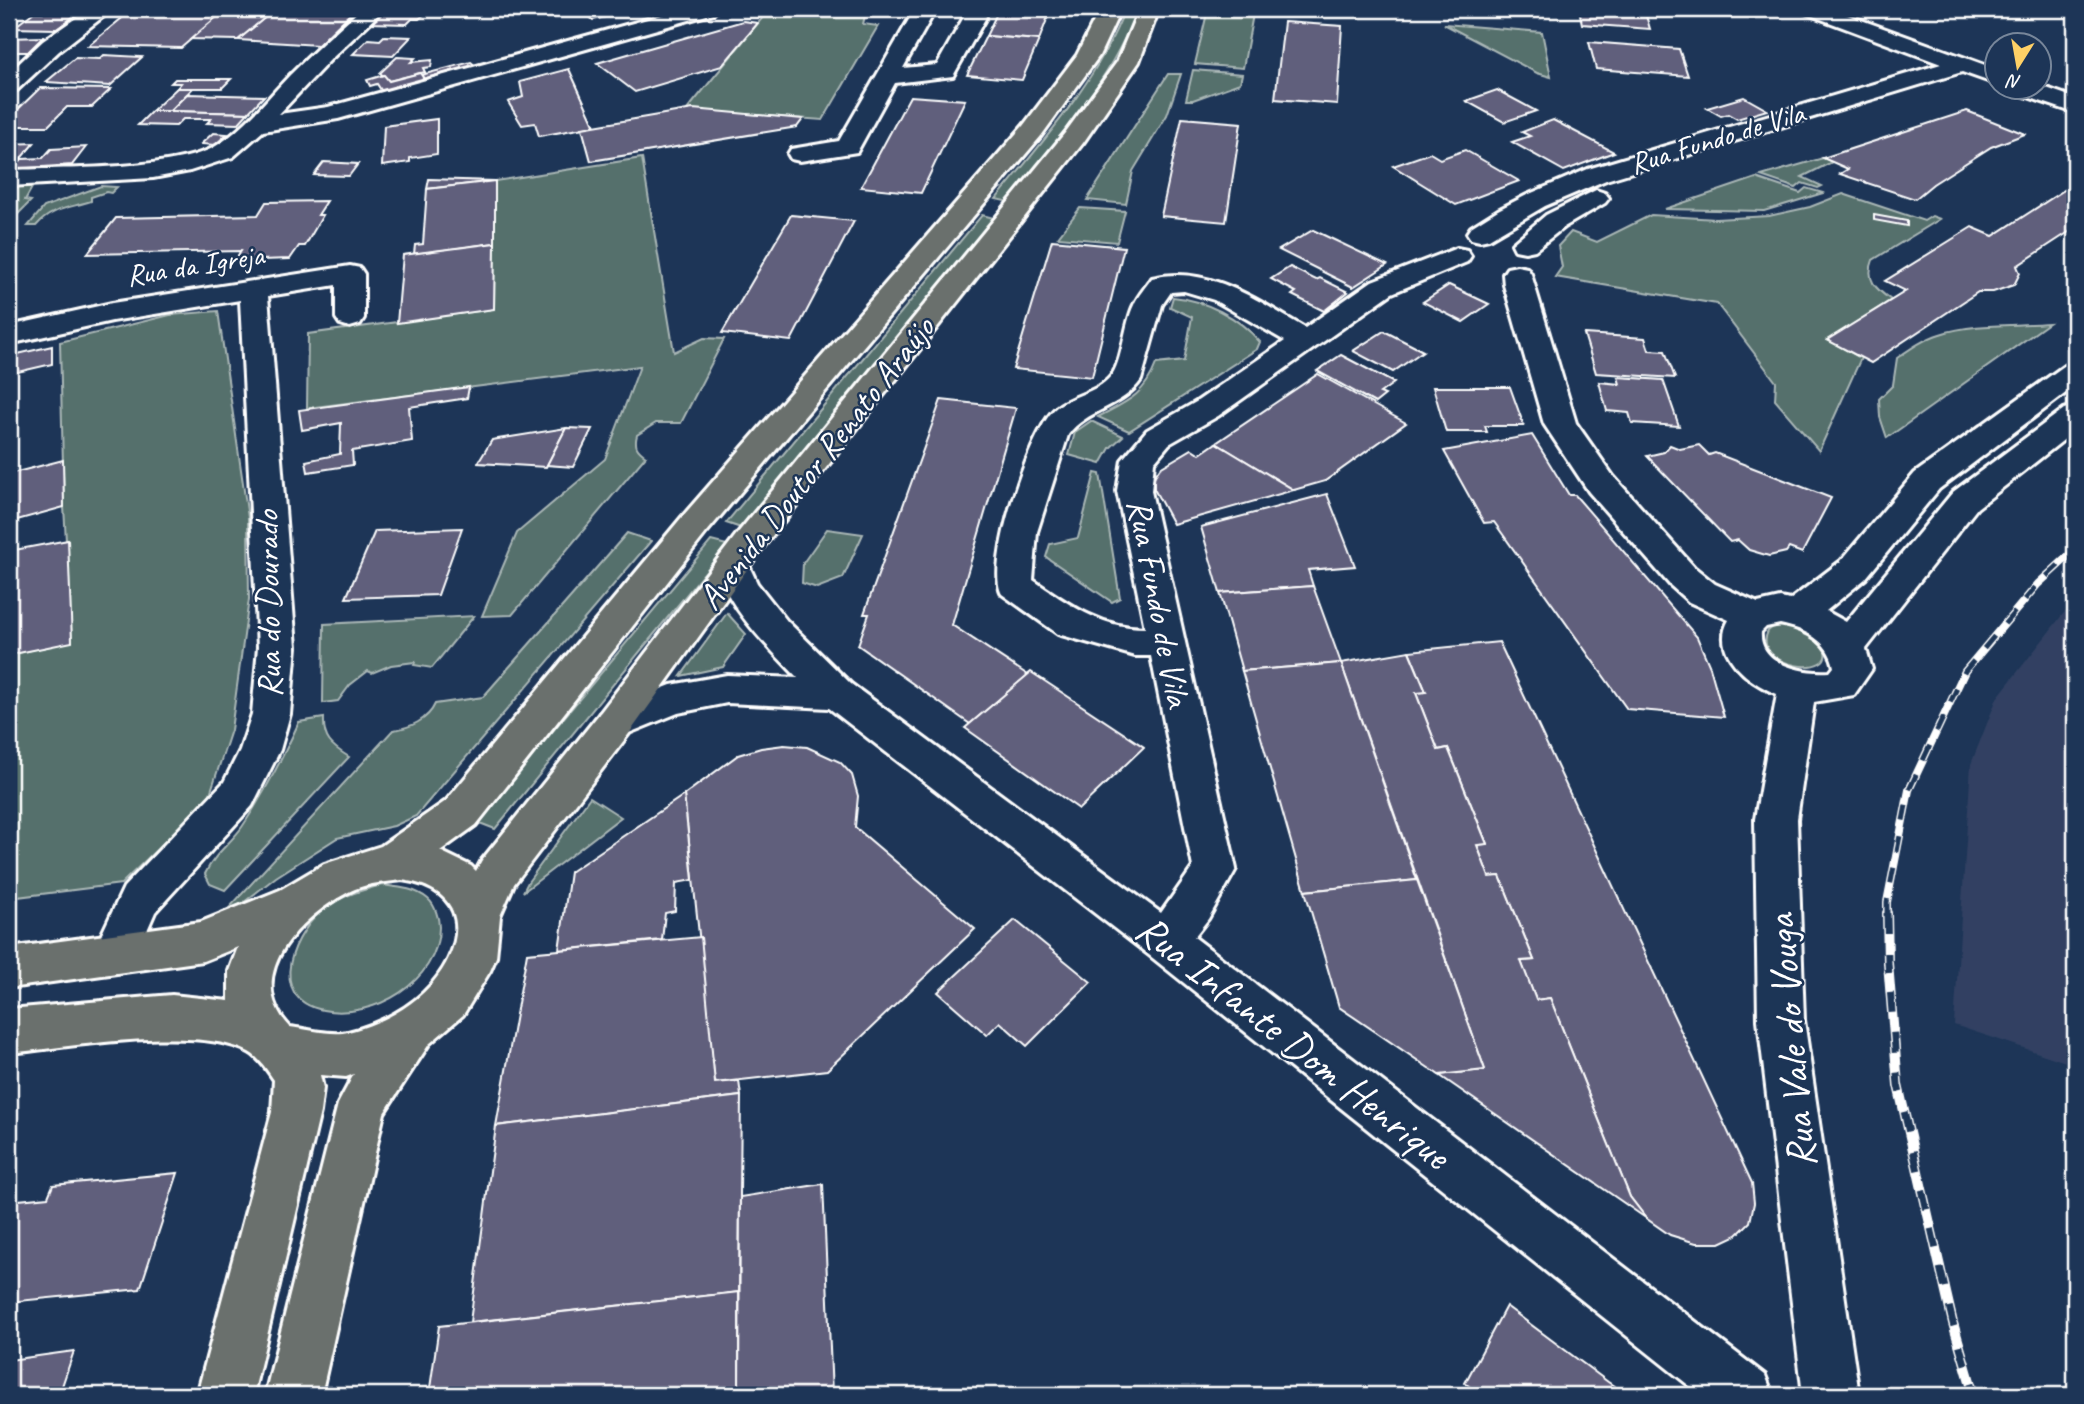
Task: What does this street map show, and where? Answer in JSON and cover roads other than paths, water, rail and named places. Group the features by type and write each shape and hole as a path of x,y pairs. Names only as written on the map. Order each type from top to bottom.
{"main road":[{"name":"Avenida Doutor Renato Araújo","path":"392,862 461,813 694,525 1032,131 1088,56 1110,9"},
{"name":"Avenida Doutor Renato Araújo","path":"293,1395 362,1104 412,1029 447,1000 474,957 478,916 496,873 614,724 749,542 1074,138 1128,62 1149,9"},
{"name":"Avenida Doutor Renato Araújo","path":"225,1395 296,1112 299,1081 250,1000 254,960 267,934 298,901 342,874 392,862 428,865 457,879 478,916"},
{"path":"9,968 202,941 269,916 298,901"},
{"path":"9,1031 172,1016 223,1020 273,1042"},
{"name":"Avenida Doutor Renato Araújo","path":"273,1042 346,1055 412,1029"}],"street":[{"path":"9,85 51,46 102,9"},
{"path":"9,178 153,170 190,164 224,152 256,125 323,54 373,9"},
{"path":"256,125 330,114 708,9"},
{"path":"800,154 848,147 925,9"},
{"path":"886,77 945,71 975,17 972,9"},
{"path":"1812,9 1982,69"},
{"path":"1847,9 1982,69"},
{"name":"Rua Fundo de Vila","path":"1492,259 1497,221 1572,185 1662,153 1982,71"},
{"name":"Rua Fundo de Vila","path":"1165,941 1193,906 1215,869 1134,491 1138,460 1158,437 1207,410 1382,287 1492,259 1617,187 1681,163 1982,71"},
{"path":"2052,84 2075,93"},
{"path":"2052,98 2075,106"},
{"path":"1492,259 1518,285 1560,425 1601,484 1682,576 1702,593 1754,616"},
{"name":"Rua da Igreja","path":"9,335 112,312 350,274 350,318"},
{"path":"1167,642 1135,642 1072,625 1015,585 1020,532 1052,434 1065,416 1099,400 1126,380 1148,305 1162,284 1186,282 1224,294 1307,341"},
{"name":"Rua do Dourado","path":"115,953 139,900 237,794 260,750 271,714 277,647 253,289"},
{"path":"1796,614 1853,570 1927,481 2075,372"},
{"path":"1848,646 1965,500 2075,416"},
{"name":"Rua Infante Dom Henrique","path":"733,566 741,588 774,630 838,694 1165,941 1745,1395"},
{"path":"1780,611 1796,614 1827,626 1848,646 1853,658 1853,668 1841,685 1821,689 1797,687 1778,680 1749,658 1742,646 1740,634 1745,624 1754,616 1780,611"},
{"name":"Rua Vale do Vouga","path":"1797,687 1776,820 1781,1020 1831,1395"},
{"path":"614,724 671,700 727,689 838,694"}],"railway":[{"path":"1887,913 1909,790 1965,671 2038,584 2075,550"},
{"path":"1887,913 1888,963 1898,1085 1953,1323 1974,1395"}]}
